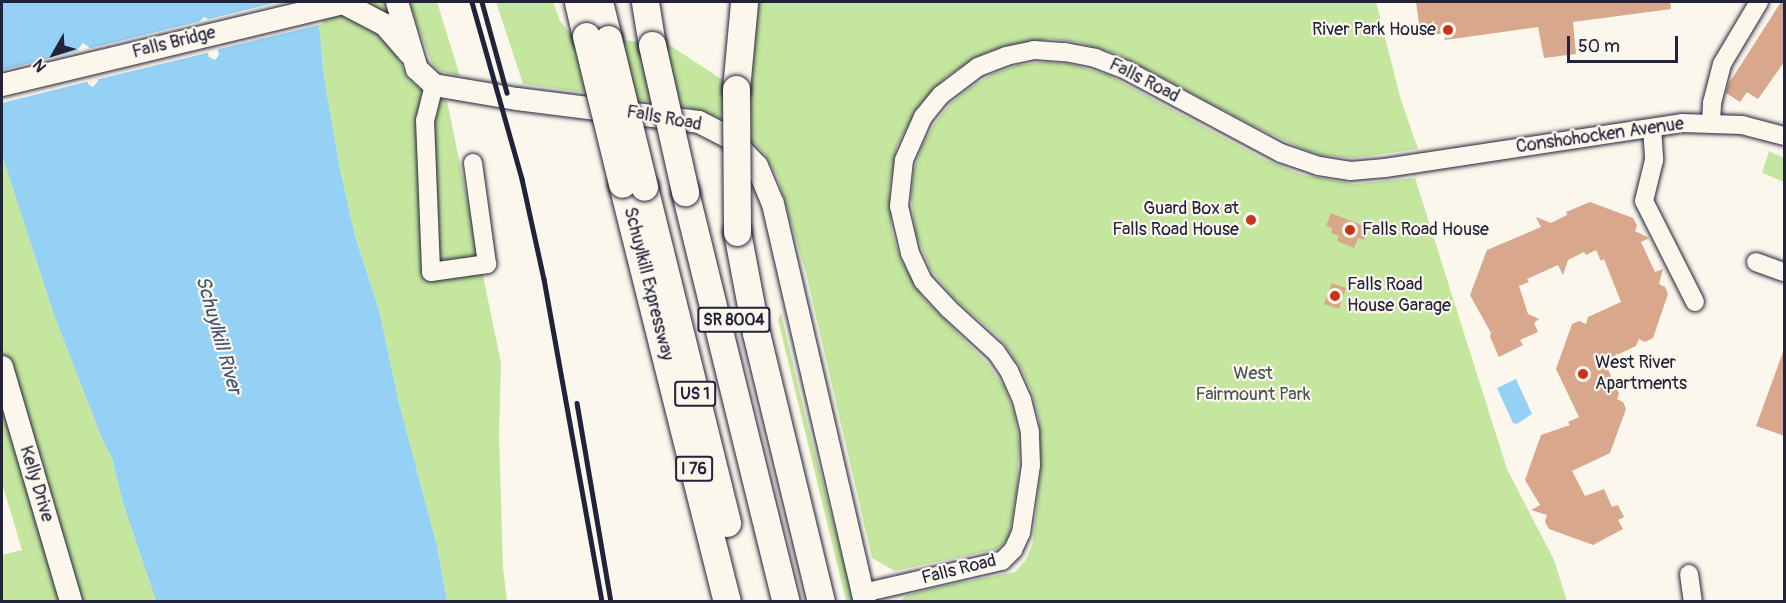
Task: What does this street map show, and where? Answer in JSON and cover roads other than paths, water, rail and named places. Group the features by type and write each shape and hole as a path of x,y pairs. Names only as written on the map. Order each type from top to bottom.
{"highway":[{"path":"578,2 597,38"},
{"name":"US 1","path":"599,2 597,38 731,601"},
{"path":"597,38 605,2"},
{"path":"645,2 652,45 685,192 786,602"},
{"path":"744,2 736,89 737,232 756,333 821,602"},
{"name":"SR 8004","path":"733,387 737,232"}],"main road":[{"path":"397,2 413,59 421,75 434,85"},
{"path":"342,3 385,25 413,59"},
{"name":"Falls Bridge","path":"2,85 342,3"},
{"name":"Falls Road","path":"434,85 558,105 686,119 715,129 745,151 764,177 773,204 864,597"},
{"name":"Kelly Drive","path":"2,367 71,602"}],"street":[{"path":"1712,123 1712,103 1722,64 1759,2"},
{"name":"Falls Road","path":"864,597 1002,561 1013,550 1021,533 1031,450 1028,423 1019,392 1010,371 996,352 949,309 924,281 910,253 901,222 901,176 909,146 923,117 954,84 978,67 1006,56 1034,50 1095,57 1126,70 1266,146 1300,160 1351,171 1414,164"},
{"path":"434,85 424,120 431,272 488,264 473,163"},
{"name":"Conshohocken Avenue","path":"1414,164 1652,128 1712,123 1748,126 1785,136"},
{"path":"1652,128 1654,160 1644,201 1695,302"},
{"path":"1756,262 1785,272"},
{"path":"1689,574 1693,602"}],"water":[{"name":"Schuylkill River","path":"2,2 317,2 324,77 340,169 355,236 379,310 399,403 437,546 447,601 156,601 123,503 112,458 102,439 54,315 2,155","holes":["204,17 211,20 219,55 215,60 209,57 199,22","83,43 89,47 98,81 93,87 88,84 78,49"]},
{"path":"1516,379 1532,414 1517,424 1513,423 1497,388"}],"railway":[{"path":"472,2 522,179 544,279 602,602"},
{"path":"482,2 507,93"},
{"path":"577,403 611,602"}],"place":[{"name":"River Park House","path":"1448,30"},
{"name":"Guard Box at Falls Road House","path":"1251,220"},
{"name":"Falls Road House","path":"1350,230"},
{"name":"Falls Road House Garage","path":"1335,296"},
{"name":"West River Apartments","path":"1583,374"}],"park label":[{"name":"West Fairmount Park","path":"1253,385"}]}
